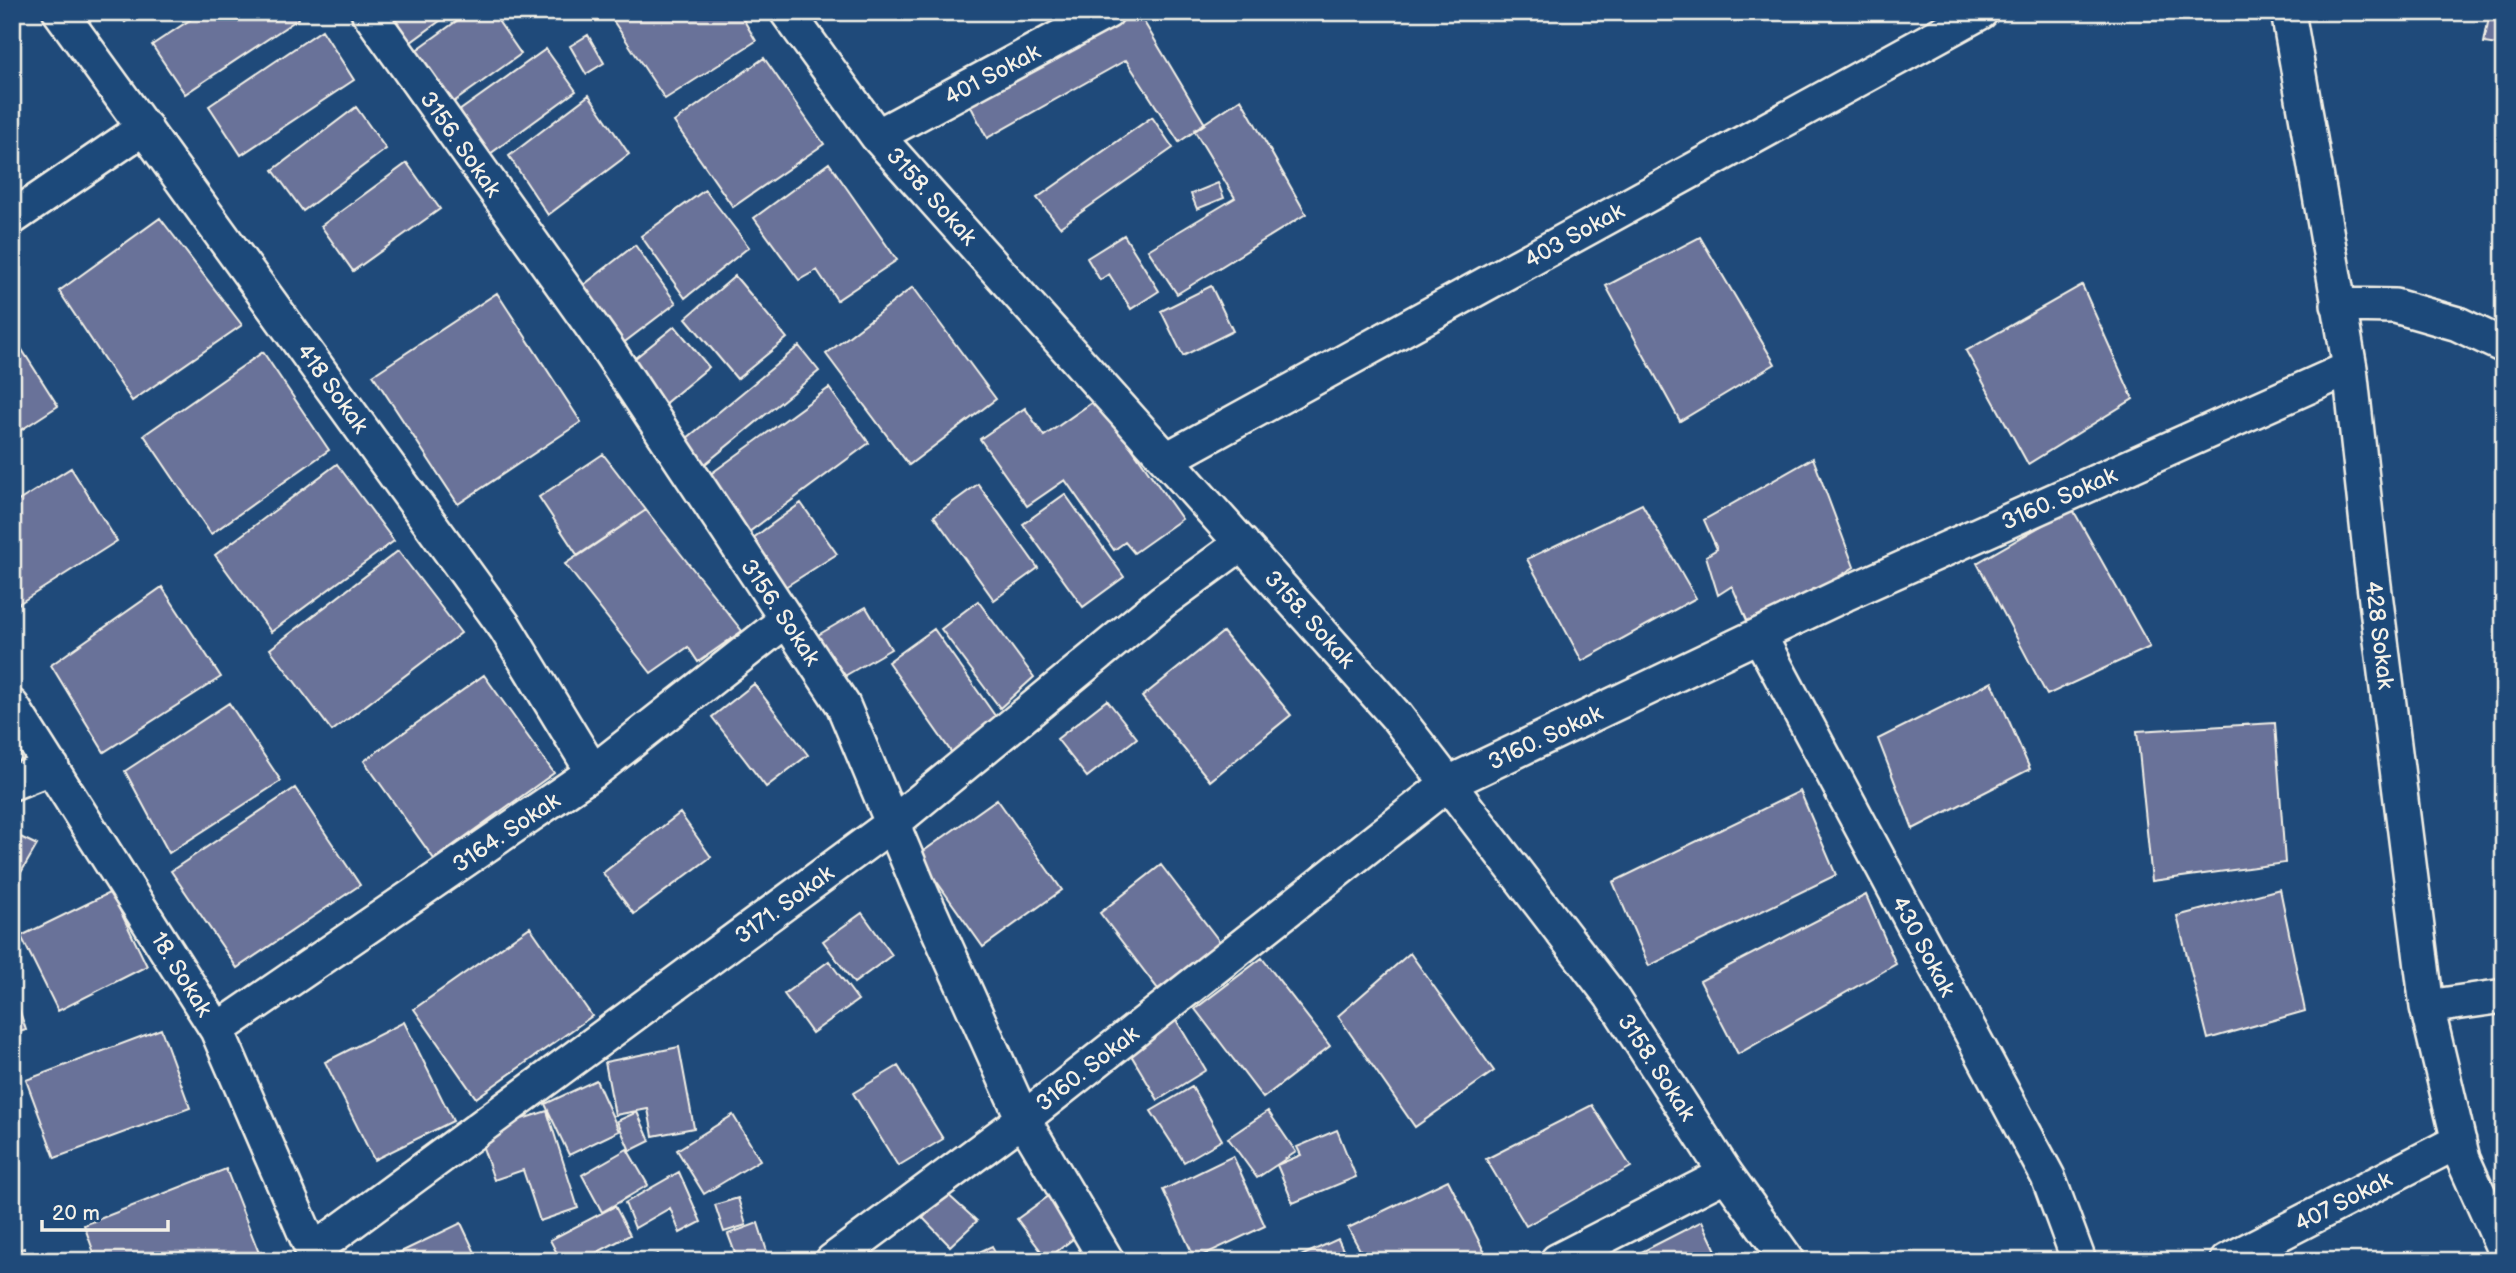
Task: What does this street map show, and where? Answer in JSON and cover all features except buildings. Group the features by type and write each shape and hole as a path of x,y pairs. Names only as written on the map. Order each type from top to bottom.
{"street":[{"name":"418 Sokak","path":"60,12 505,627 593,772"},
{"name":"3156. Sokak","path":"368,12 605,345 843,705 892,824 1023,1119 1107,1261"},
{"name":"3158. Sokak","path":"787,12 877,136 1397,717 1611,996 1726,1174 1788,1261"},
{"name":"401 Sokak","path":"877,136 1107,12"},
{"name":"403 Sokak","path":"1167,458 1926,24 1981,12"},
{"name":"428 Sokak","path":"2288,12 2350,368 2371,561 2427,1007 2463,1159 2504,1250"},
{"path":"12,218 145,127"},
{"path":"2338,304 2395,306 2458,324 2504,346"},
{"name":"3160. Sokak","path":"832,1261 1023,1119 1447,783 1759,635 2350,368"},
{"name":"3171. Sokak","path":"315,1256 892,824 1163,601 1242,543"},
{"name":"3164. Sokak","path":"217,1030 593,772 786,620"},
{"name":"430 Sokak","path":"1759,635 2048,1177 2079,1261"},
{"name":"18. Sokak","path":"12,706 217,1030 315,1256"},
{"path":"12,783 52,767"},
{"path":"2427,1007 2504,996"},
{"name":"407 Sokak","path":"2227,1261 2459,1141"},
{"path":"1557,1261 1726,1174"}]}
